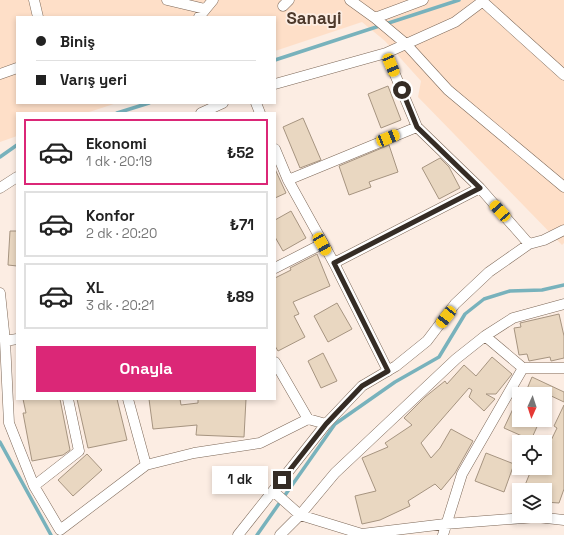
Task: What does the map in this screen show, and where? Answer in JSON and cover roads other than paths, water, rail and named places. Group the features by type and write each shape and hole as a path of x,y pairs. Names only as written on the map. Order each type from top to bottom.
{"street":[{"path":"34,0 38,16"},
{"path":"168,0 202,13 213,0"},
{"path":"350,0 405,43 448,90 564,187"},
{"path":"376,19 423,0"},
{"path":"276,84 386,53 405,43 455,22 482,1 564,74"},
{"path":"386,53 417,127 480,188 529,244"},
{"path":"0,74 16,68"},
{"path":"203,112 221,104"},
{"path":"288,180 417,127"},
{"path":"276,151 288,180 322,244 334,263 388,371"},
{"path":"0,188 16,177"},
{"path":"334,263 480,188"},
{"path":"238,535 276,494 326,424 362,386 388,371 426,341 455,304 489,272 529,244 544,240 563,230"},
{"path":"276,267 322,244"},
{"path":"0,293 5,341 9,423 34,486 61,532 146,465 194,453 260,443 308,419"},
{"path":"280,535 335,473 456,359 485,336 513,318 564,304"},
{"path":"485,336 523,368 564,368"},
{"path":"5,341 16,339"},
{"path":"443,535 445,524 462,474 523,368"},
{"path":"278,374 308,419 326,424"},
{"path":"34,486 78,451 68,400"},
{"path":"128,400 146,465"},
{"path":"276,494 300,514 348,532 362,534 445,524 537,517 564,520"}],"waterway":[{"path":"276,60 459,0"},
{"path":"120,112 146,104"},
{"path":"0,157 16,146"},
{"path":"257,535 335,424 395,382 439,357 465,314 484,299 510,291 542,290 564,285"},
{"path":"0,442 51,535"}],"district":[{"name":"Sanayi","path":"314,18"}]}
